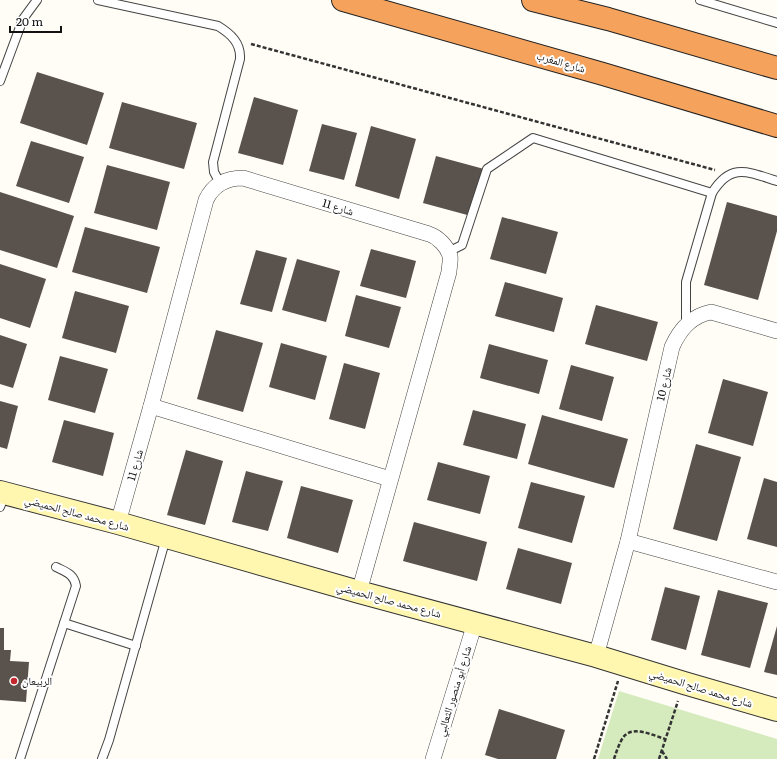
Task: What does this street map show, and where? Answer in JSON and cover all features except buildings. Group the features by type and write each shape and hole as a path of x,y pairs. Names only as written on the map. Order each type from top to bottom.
{"highway":[{"name":"شارع المغرب","path":"343,0 611,76 777,126"},
{"path":"533,0 608,19 777,68"}],"street":[{"name":"شارع 11","path":"118,523 206,200 214,188 220,183 227,180 243,178 414,229 434,236 448,252"},
{"path":"359,592 449,272 450,258 448,252"},
{"name":"شارع 10","path":"596,656 628,541 672,347 676,338 686,324 697,316 711,312 777,331"},
{"path":"151,406 390,479"},
{"name":"شارع محمد صالح الحميضي","path":"2,497 118,523 166,538 359,592 596,656 777,710"},
{"path":"628,541 777,582"},
{"name":"شارع أبو منصور الثعالبي","path":"433,759 475,623"}],"lane":[{"path":"0,81 23,19 37,0"},
{"path":"98,0 218,26 231,34 235,39 240,53 240,59 213,162 214,172 220,183"},
{"path":"700,0 777,23"},
{"path":"448,252 462,245 487,169 533,138 712,193"},
{"path":"686,324 686,282 712,193 730,174 736,172 745,172 777,181"},
{"path":"102,759 109,740 166,538"},
{"path":"20,759 75,590 75,581 70,574 56,567"},
{"path":"64,623 136,646"}],"path":[{"path":"235,39 730,174"},
{"path":"594,759 623,664"},
{"path":"659,759 684,683"},
{"path":"614,759 621,740 625,735 631,732 637,731 665,739"},
{"path":"662,751 667,759"}],"green space":[{"path":"619,691 777,739 777,759 598,759"}],"place":[{"name":"الربيعان","path":"14,681"}]}
